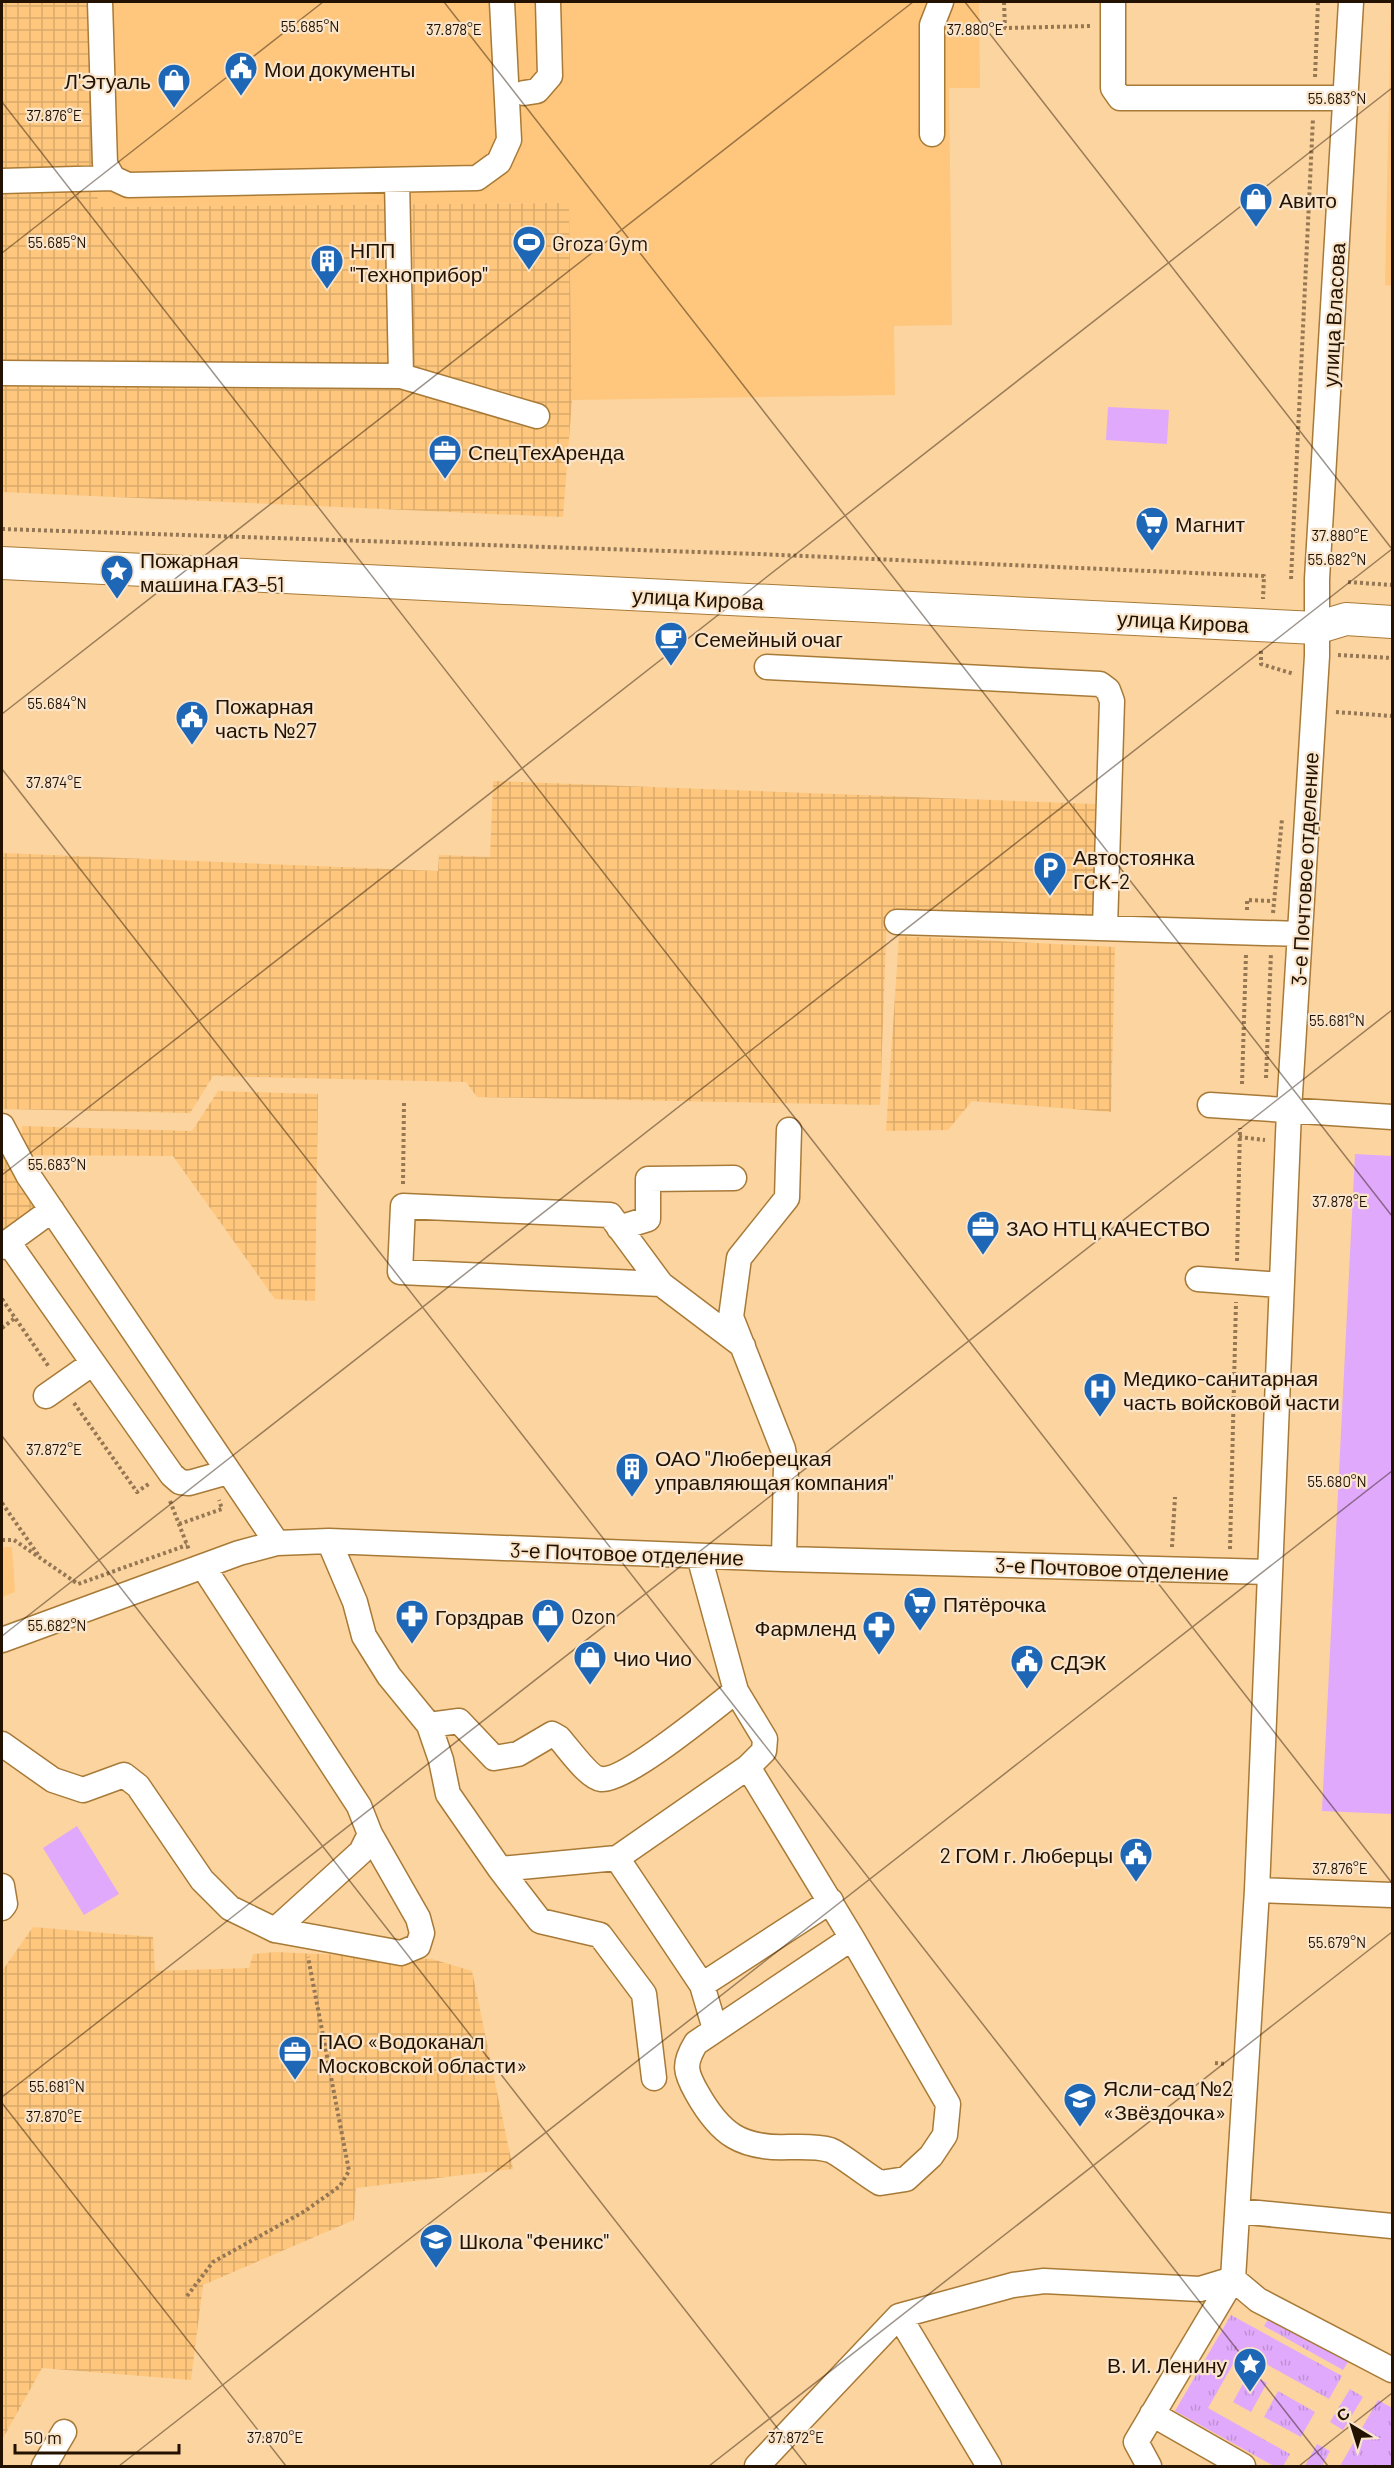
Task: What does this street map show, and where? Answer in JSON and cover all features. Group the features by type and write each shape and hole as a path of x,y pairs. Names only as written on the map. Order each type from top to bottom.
{"main road":[{"name":"улица Кирова","path":"2,563 1316,628 1346,619 1392,622"}],"street":[{"path":"100,2 105,164 113,178"},
{"path":"2,181 113,178 128,185 477,178 499,162 508,140 502,2"},
{"path":"524,93 537,91 550,76 548,2"},
{"path":"932,134 932,25 941,2"},
{"path":"1113,2 1113,88 1120,98 1345,98"},
{"name":"улица Власова","path":"1316,628 1351,2"},
{"path":"397,180 401,376"},
{"path":"2,373 401,376 537,416"},
{"name":"3-е Почтовое отделение","path":"1233,2278 1257,1890 1289,1111 1316,628"},
{"path":"768,667 1100,684 1108,690 1112,701 1105,928"},
{"path":"897,922 1300,934"},
{"path":"1210,1105 1392,1117"},
{"path":"2,1126 28,1175 277,1543"},
{"path":"784,1559 786,1466 783,1449 731,1317 739,1258 787,1198 789,1130"},
{"path":"620,1228 648,1220 648,1179 734,1178"},
{"path":"662,1284 400,1272 403,1206 610,1215 662,1284 743,1346"},
{"path":"52,1210 5,1245 93,1363 172,1475 180,1482 189,1483 228,1472"},
{"path":"1198,1280 1281,1285"},
{"path":"54,1390 93,1363"},
{"path":"329,1541 355,1602 364,1636 389,1676 429,1725 441,1760 448,1794 500,1869 540,1921 600,1935 644,1994 654,2078"},
{"name":"3-е Почтовое отделение","path":"2,1640 201,1569 239,1553 277,1543 329,1541 784,1559 1269,1572"},
{"path":"500,1869 617,1857 748,1767 764,1751 765,1738 736,1691 699,1556"},
{"path":"2,1744 53,1780 83,1790 124,1775 138,1786 202,1880 230,1908 275,1930 401,1953 418,1946 422,1933 418,1918 370,1834 359,1806 201,1569"},
{"path":"429,1725 459,1721 494,1758 518,1754 552,1734 559,1738 593,1776 603,1780 615,1776 659,1750 736,1691"},
{"path":"748,1767 831,1901 948,2104 945,2136 931,2156 906,2179 880,2183 830,2150 801,2147 768,2148 738,2141 710,2116 687,2076 687,2058 696,2043 852,1938"},
{"path":"275,1930 361,1852 370,1834"},
{"path":"617,1857 702,1985 715,2029"},
{"path":"2,1886 5,1904 2,1908"},
{"path":"1257,1890 1392,1895"},
{"path":"702,1985 831,1901"},
{"path":"1238,2211 1392,2226"},
{"path":"757,2466 899,2316 1013,2285 1044,2281 1200,2289 1233,2278"},
{"path":"1233,2278 1258,2300 1392,2370"},
{"path":"1149,2466 1136,2442 1233,2278"},
{"path":"899,2316 989,2466"},
{"path":"1152,2414 1243,2466"},
{"path":"44,2466 64,2432"}],"path":[{"path":"1004,2 1005,28 1113,26"},
{"path":"1291,579 1318,2"},
{"path":"2,529 758,554 1264,576 1261,664 1299,676"},
{"path":"1348,582 1392,585"},
{"path":"1313,710 1392,716"},
{"path":"1266,1085 1273,901 1283,809"},
{"path":"1229,1571 1247,900 1273,901"},
{"path":"403,1206 404,1103"},
{"path":"2,1299 15,1318 54,1390 136,1492 156,1478"},
{"path":"2,1328 15,1318"},
{"path":"167,1495 187,1545 201,1569"},
{"path":"1170,1569 1175,1497"},
{"path":"2,1503 41,1559"},
{"path":"2,1540 14,1540 78,1584 187,1545"},
{"path":"187,2296 213,2262 305,2211 340,2186 350,2171 304,1936"}],"shaded area":[{"path":"2,2 83,2 93,8 98,207 569,203 572,400 563,517 2,492"},
{"path":"92,2 979,2 980,88 949,88 952,325 894,326 895,395 572,400 569,203 98,207"},
{"path":"1392,2 1392,286 1385,285"},
{"path":"493,781 1096,804 1093,922 887,913 880,1105 477,1097 466,1082 213,1076 190,1113 3,1109 2,853 438,871 439,855 490,857"},
{"path":"899,936 1115,947 1111,1112 972,1101 948,1130 886,1131"},
{"path":"218,1091 318,1094 315,1301 275,1299 173,1156 21,1155 22,1126 192,1131"},
{"path":"2,1113 17,1135 45,1206 2,1237"},
{"path":"2,1547 12,1547 15,1592 2,1597"},
{"path":"33,1927 153,1937 155,1971 249,1968 253,1954 275,1952 432,1959 472,1971 513,2169 356,2188 354,2220 203,2285 191,2380 42,2368 2,2440 2,1971"}],"green space":[{"path":"1108,407 1169,410 1167,444 1106,440"},
{"path":"1355,1154 1392,1156 1392,1814 1322,1811"},
{"path":"77,1826 119,1894 84,1915 43,1848"},
{"path":"1231,2315 1342,2376 1329,2399 1241,2350 1208,2408 1290,2454 1283,2466 1274,2466 1175,2411"},
{"path":"1269,2318 1348,2362 1343,2370 1264,2326"},
{"path":"1249,2373 1267,2383 1251,2412 1233,2402"},
{"path":"1350,2389 1363,2397 1343,2430 1330,2422"},
{"path":"1278,2391 1315,2412 1301,2437 1264,2417"},
{"path":"1378,2400 1392,2408 1392,2466 1340,2466"},
{"path":"1317,2444 1330,2451 1322,2466 1305,2466"}],"place":[{"name":"Мои документы","path":"241,97"},
{"name":"Л'Этуаль","path":"174,109"},
{"name":"Авито","path":"1256,228"},
{"name":"Groza Gym","path":"529,271"},
{"name":"НПП \"Техноприбор\"","path":"327,290"},
{"name":"СпецТехАренда","path":"445,480"},
{"name":"Магнит","path":"1152,552"},
{"name":"Пожарная машина ГАЗ-51","path":"117,600"},
{"name":"Семейный очаг","path":"671,667"},
{"name":"Пожарная часть №27","path":"192,746"},
{"name":"Автостоянка ГСК-2","path":"1050,897"},
{"name":"ЗАО НТЦ КАЧЕСТВО","path":"983,1256"},
{"name":"Медико-санитарная часть войсковой части","path":"1100,1418"},
{"name":"ОАО \"Люберецкая управляющая компания\"","path":"632,1498"},
{"name":"Пятёрочка","path":"920,1632"},
{"name":"Ozon","path":"548,1644"},
{"name":"Горздрав","path":"412,1645"},
{"name":"Фармленд","path":"879,1656"},
{"name":"Чио Чио","path":"590,1686"},
{"name":"СДЭК","path":"1027,1690"},
{"name":"2 ГОМ г. Люберцы","path":"1136,1883"},
{"name":"ПАО «Водоканал Московской области»","path":"295,2081"},
{"name":"Ясли-сад №2 «Звёздочка»","path":"1080,2128"},
{"name":"Школа \"Феникс\"","path":"436,2269"},
{"name":"В. И. Ленину","path":"1250,2393"}]}
